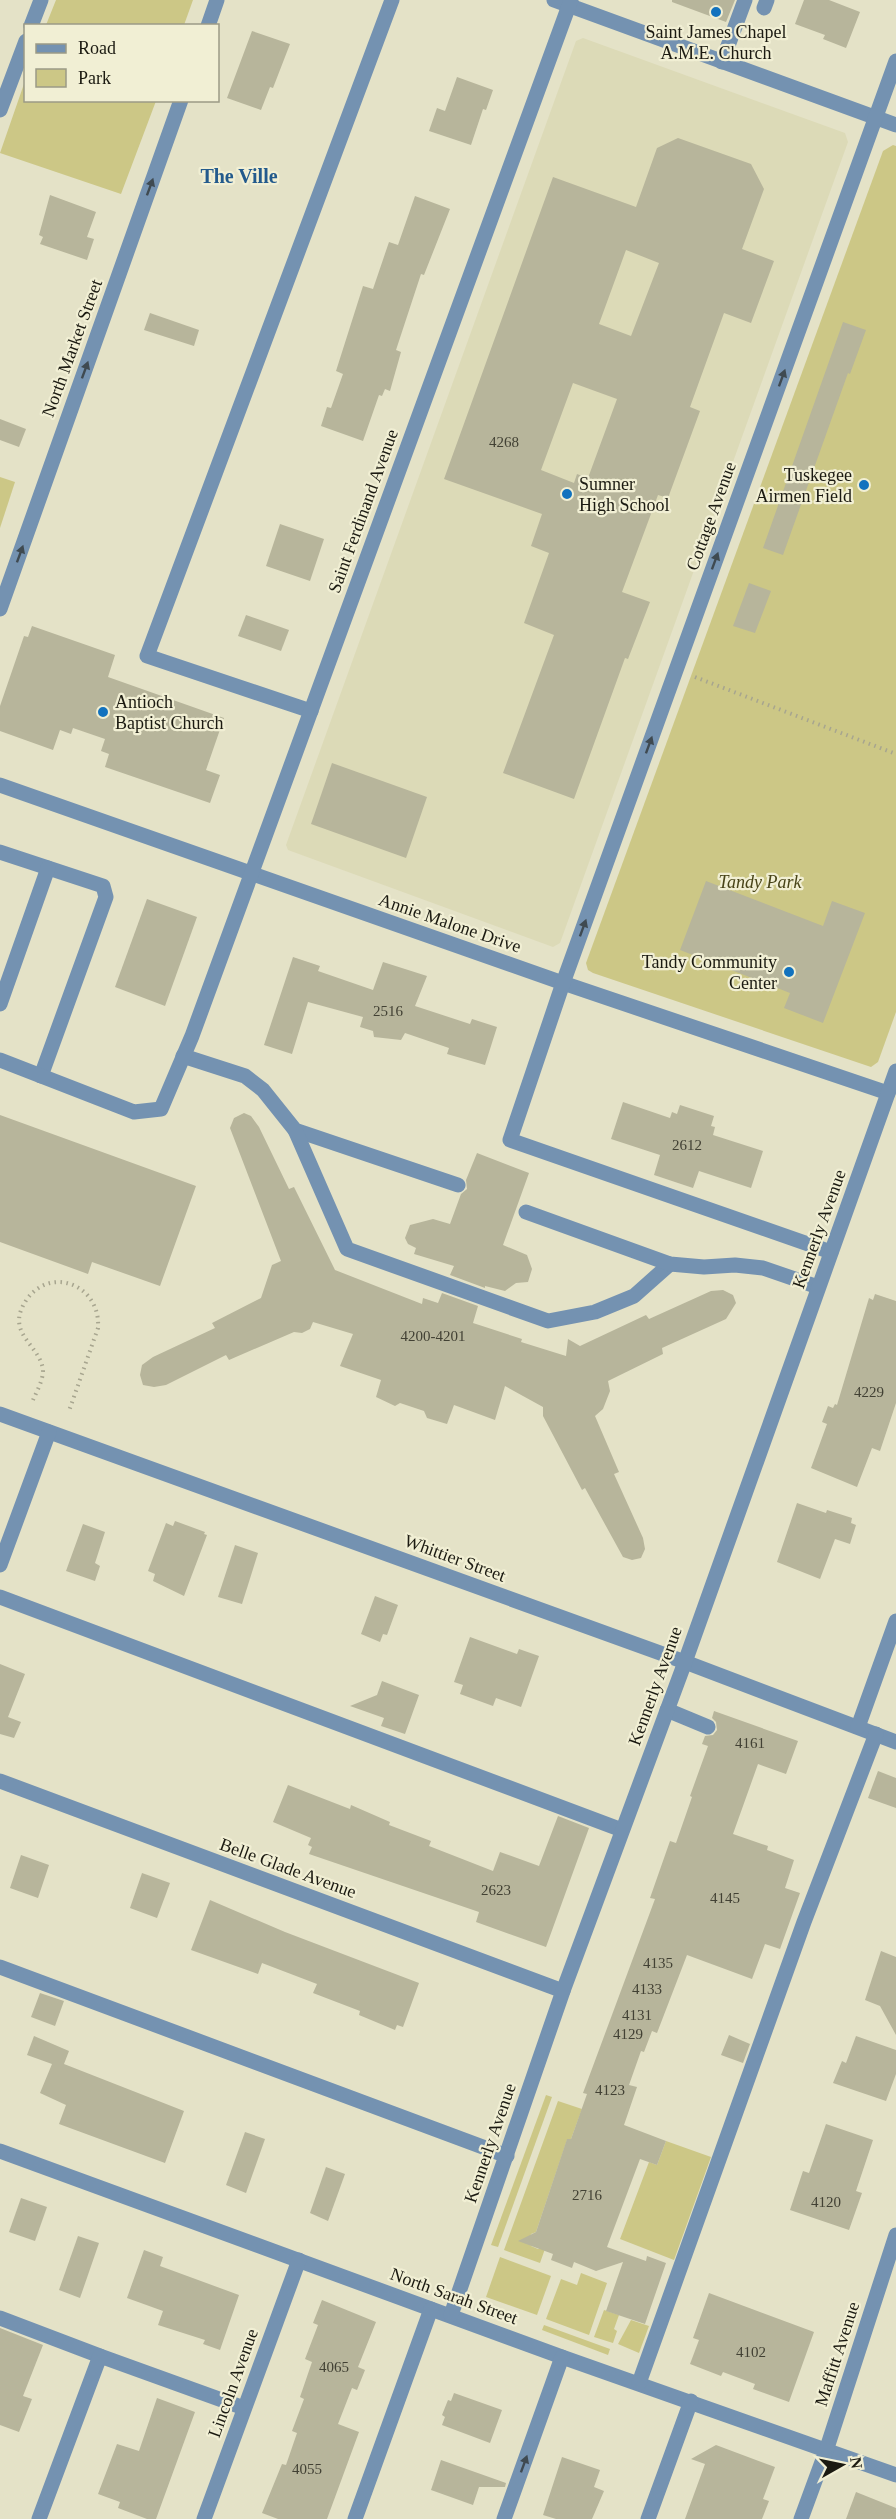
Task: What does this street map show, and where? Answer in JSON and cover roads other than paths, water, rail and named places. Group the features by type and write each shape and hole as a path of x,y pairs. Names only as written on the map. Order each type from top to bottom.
{"street":[{"path":"32,24 41,0"},
{"path":"209,24 217,0"},
{"path":"311,711 147,656 392,0"},
{"path":"722,62 745,0"},
{"path":"565,2 896,126"},
{"name":"Saint Ferdinand Avenue","path":"41,1076 134,1112 161,1108 192,1036 311,711 565,2"},
{"path":"0,110 24,46"},
{"name":"Cottage Avenue","path":"831,1252 510,1140 563,983 896,61"},
{"name":"North Market Street","path":"0,607 180,102"},
{"name":"Annie Malone Drive","path":"0,785 563,983 888,1093"},
{"path":"0,852 103,886 106,897 41,1076 0,1060"},
{"path":"0,1004 48,868"},
{"path":"183,1056 245,1076 263,1090 295,1130 347,1249 548,1321 595,1312 634,1296 670,1264"},
{"name":"Kennerly Avenue","path":"451,2315 563,1991 685,1662 896,1071"},
{"path":"295,1130 458,1185"},
{"path":"526,1212 670,1264 705,1267 735,1264 763,1268 818,1287"},
{"name":"Whittier Street","path":"0,1414 685,1662 896,1742"},
{"path":"0,1564 49,1432"},
{"path":"0,1597 622,1830"},
{"path":"858,1727 896,1621"},
{"path":"667,1710 708,1727"},
{"path":"639,2383 804,1922 876,1734"},
{"name":"Belle Glade Avenue","path":"0,1781 563,1991"},
{"path":"0,1967 507,2156"},
{"name":"North Sarah Street","path":"1,2156 299,2260 562,2357 896,2475"},
{"name":"Maffitt Avenue","path":"801,2519 826,2451 896,2235"},
{"name":"Lincoln Avenue","path":"204,2519 299,2260"},
{"path":"355,2519 431,2309"},
{"path":"0,2318 244,2408"},
{"path":"39,2519 100,2356"},
{"path":"504,2519 562,2357"},
{"path":"648,2519 691,2401"}],"place":[{"name":"Saint James Chapel A.M.E. Church","path":"716,12"},
{"name":"Tuskegee Airmen Field","path":"864,485"},
{"name":"Sumner High School","path":"567,494"},
{"name":"Antioch Baptist Church","path":"103,712"},
{"name":"Tandy Community Center","path":"789,972"}],"district":[{"name":"The Ville","path":"239,176"}],"park label":[{"name":"Tandy Park","path":"760,882"}]}
